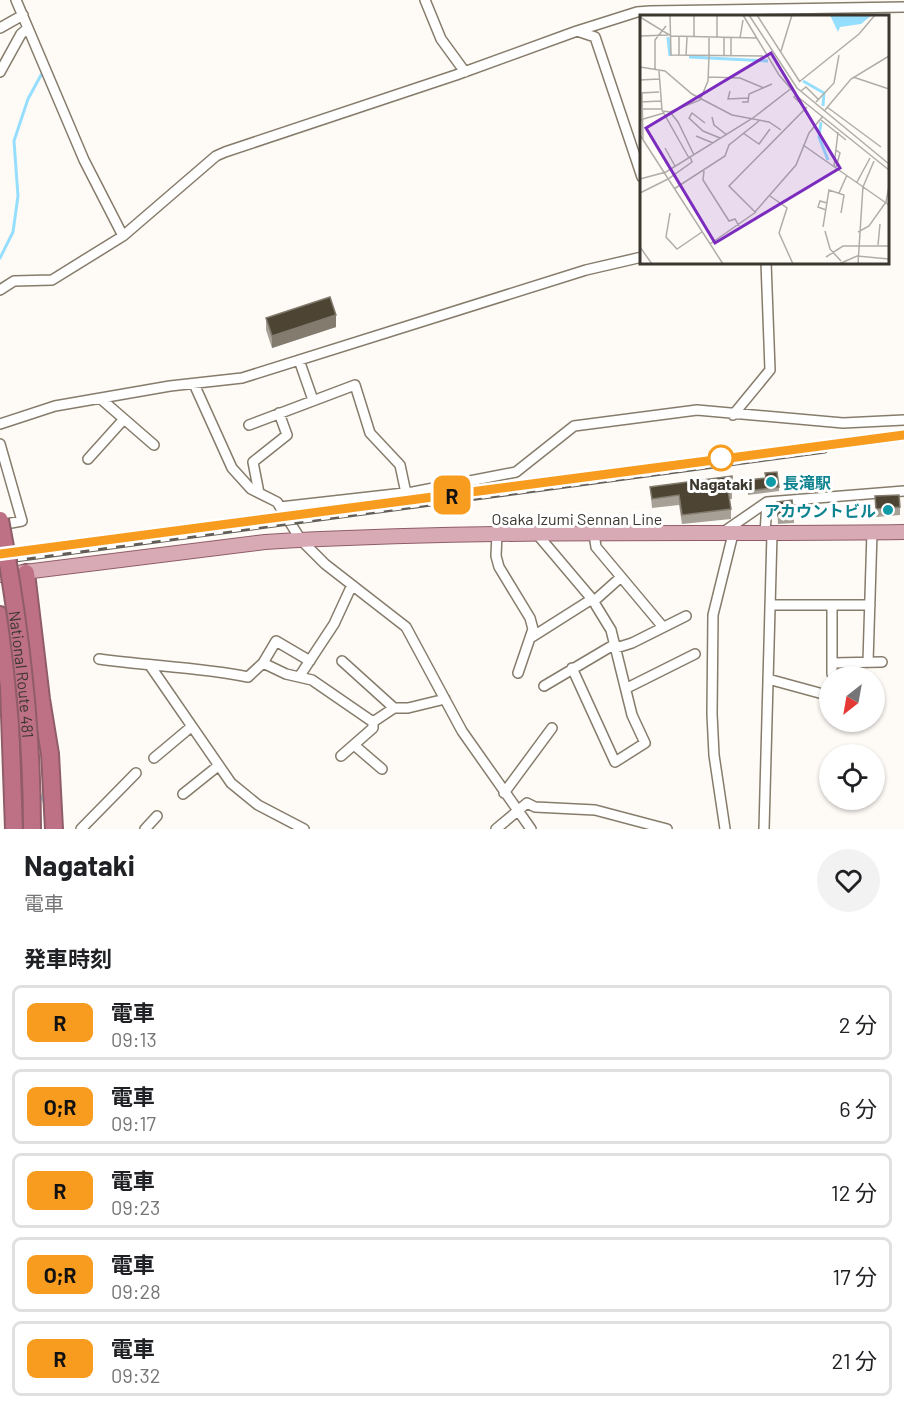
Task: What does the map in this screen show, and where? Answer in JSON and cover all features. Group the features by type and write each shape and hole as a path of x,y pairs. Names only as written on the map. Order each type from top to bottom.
{"highway":[{"name":"National Route 481","path":"0,520 16,601 26,687 32,829"},
{"path":"26,573 50,754 54,829"},
{"path":"0,615 9,687 14,829"}],"main road":[{"name":"Osaka Izumi Sennan Line","path":"0,575 265,542 301,540 497,534 904,532"}],"street":[{"path":"16,0 84,160 123,236"},
{"path":"425,0 441,39 465,72"},
{"path":"0,290 14,281 52,280 123,236 216,156 465,72 576,31 637,12 721,13 904,7"},
{"path":"0,28 22,15"},
{"path":"0,72 21,34 28,28"},
{"path":"576,31 594,37 640,171"},
{"path":"0,424 55,406 242,378 586,270 640,257"},
{"path":"733,415 770,370 765,264"},
{"path":"299,360 313,400"},
{"path":"194,384 232,468 251,489 277,502 301,540 326,564 406,627 462,731 516,811 531,829"},
{"path":"249,424 355,385 370,433 400,465 406,493"},
{"path":"101,399 154,445"},
{"path":"280,507 406,493 516,472 574,426 697,410 843,423 904,420"},
{"path":"260,493 253,462 287,435 279,413"},
{"path":"88,459 124,419"},
{"path":"0,444 22,521 0,525"},
{"path":"725,829 712,724 713,615 727,534 767,502 904,491"},
{"path":"764,829 770,606 767,502"},
{"path":"868,662 872,532"},
{"path":"497,534 496,556 499,567 530,618 532,637 518,673"},
{"path":"537,534 592,601 611,630 632,715 645,743 615,762 572,668"},
{"path":"594,534 596,547 663,627"},
{"path":"532,637 592,601 621,577"},
{"path":"299,677 334,624 352,585"},
{"path":"832,605 833,668 882,662"},
{"path":"770,606 870,605"},
{"path":"544,686 572,668 615,646 632,643 686,616"},
{"path":"99,659 152,667 216,670 248,677 263,663 276,641 310,661"},
{"path":"627,688 695,654"},
{"path":"342,661 394,708"},
{"path":"263,663 312,680 373,722"},
{"path":"152,667 218,766 243,795 304,829"},
{"path":"768,679 819,693"},
{"path":"373,722 394,708 408,708 445,699"},
{"path":"341,756 373,728 373,722"},
{"path":"154,758 191,727"},
{"path":"504,793 552,728"},
{"path":"354,745 382,769"},
{"path":"183,794 218,766"},
{"path":"81,829 136,773"},
{"path":"496,829 527,803 535,807 595,810 667,829"},
{"path":"145,829 157,816"}],"building":[{"path":"330,297 336,315 272,336 266,318"},
{"path":"777,472 779,487 748,491 747,480 766,478 765,473"},
{"path":"732,476 732,489 728,490 731,509 682,515 679,495 652,499 650,487"},
{"path":"899,495 900,507 876,509 875,496"},
{"path":"792,500 794,515 778,516 777,502"}],"waterway":[{"path":"0,258 13,232 18,196 14,141 28,99 41,75"},
{"path":"39,793 46,805"}],"railway":[{"path":"830,445 904,435"},
{"path":"0,562 825,451"}],"train":[{"name":"R","path":"0,554 904,435"}],"place":[{"name":"Nagataki","path":"721,458"},
{"name":"長滝駅","path":"771,482"},
{"name":"アカウントビル","path":"888,510"}]}
